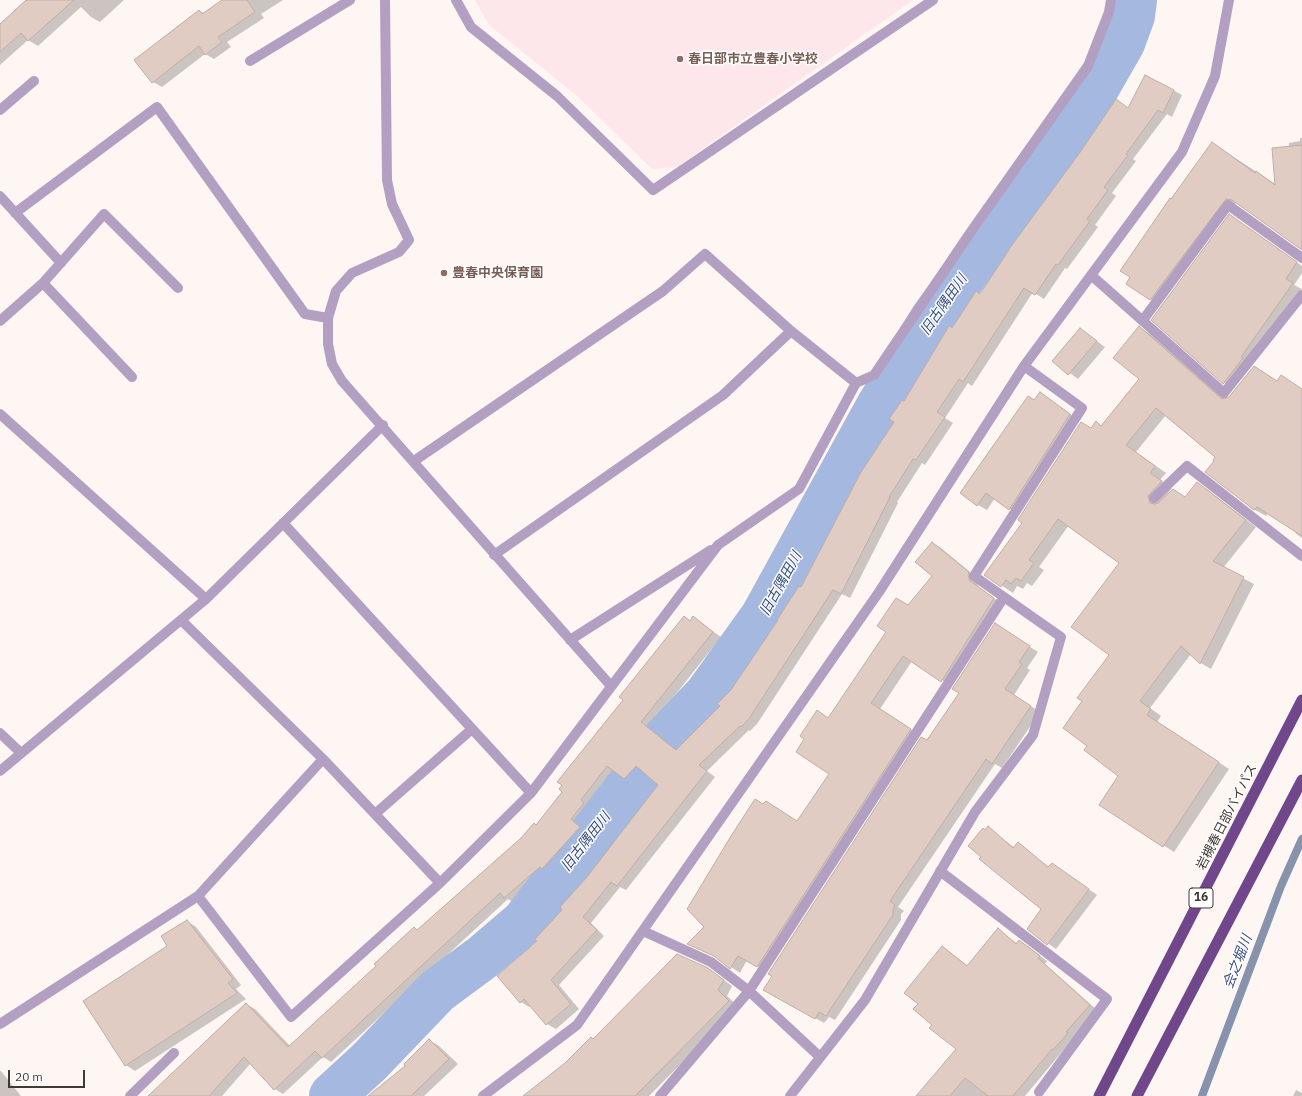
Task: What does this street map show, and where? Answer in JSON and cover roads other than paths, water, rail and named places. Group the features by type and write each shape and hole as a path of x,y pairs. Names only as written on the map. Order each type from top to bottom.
{"highway":[{"name":"岩槻春日部バイパス","path":"1099,1096 1302,700"},
{"path":"1137,1096 1302,780"}],"street":[{"path":"250,61 350,0"},
{"path":"385,0 387,180 392,204 409,240 399,252 352,273 336,291 328,318 328,344 332,364 342,381 383,425 494,555 612,686"},
{"path":"456,0 471,27 556,96 653,190 933,0"},
{"path":"570,640 718,546 799,490 856,383 874,375 970,233 1088,66 1110,12 1111,0"},
{"path":"482,1096 577,1025 879,592 1024,366 1182,152 1215,76 1229,0"},
{"path":"0,110 34,80"},
{"path":"16,213 157,107 306,314 328,318"},
{"path":"0,196 61,263"},
{"path":"1143,320 1228,205 1302,258"},
{"path":"0,322 43,283 104,214 178,288"},
{"path":"414,461 663,290 705,254 791,331 856,383"},
{"path":"1091,275 1224,393 1302,295"},
{"path":"43,283 132,377"},
{"path":"494,555 723,395 791,331"},
{"path":"790,1096 865,1000 975,812 1033,735 1061,637 974,576 1082,408 1024,366"},
{"path":"0,414 206,598"},
{"path":"0,771 206,598 383,425"},
{"path":"1154,498 1187,466 1302,556"},
{"path":"283,523 531,793"},
{"path":"198,896 291,1017 440,883 531,793 718,546"},
{"path":"660,1096 749,991 1004,597"},
{"path":"181,620 323,758 440,883"},
{"path":"375,814 472,729"},
{"path":"0,733 21,753"},
{"path":"0,1024 198,896 323,758"},
{"path":"940,872 1107,999 1040,1095"},
{"path":"643,931 711,962 749,991 820,1057"},
{"path":"130,1096 174,1053"}],"waterway":[{"name":"旧古隅田川","path":"332,1096 369,1062 437,991 483,957 524,922 665,739 707,695 763,617 879,406 932,320 1087,104 1122,43 1132,16 1134,0"},
{"name":"会之堀川","path":"1202,1096 1281,886 1302,839"}],"place":[{"name":"春日部市立豊春小学校","path":"680,59"},
{"name":"豊春中央保育園","path":"444,273"}]}
